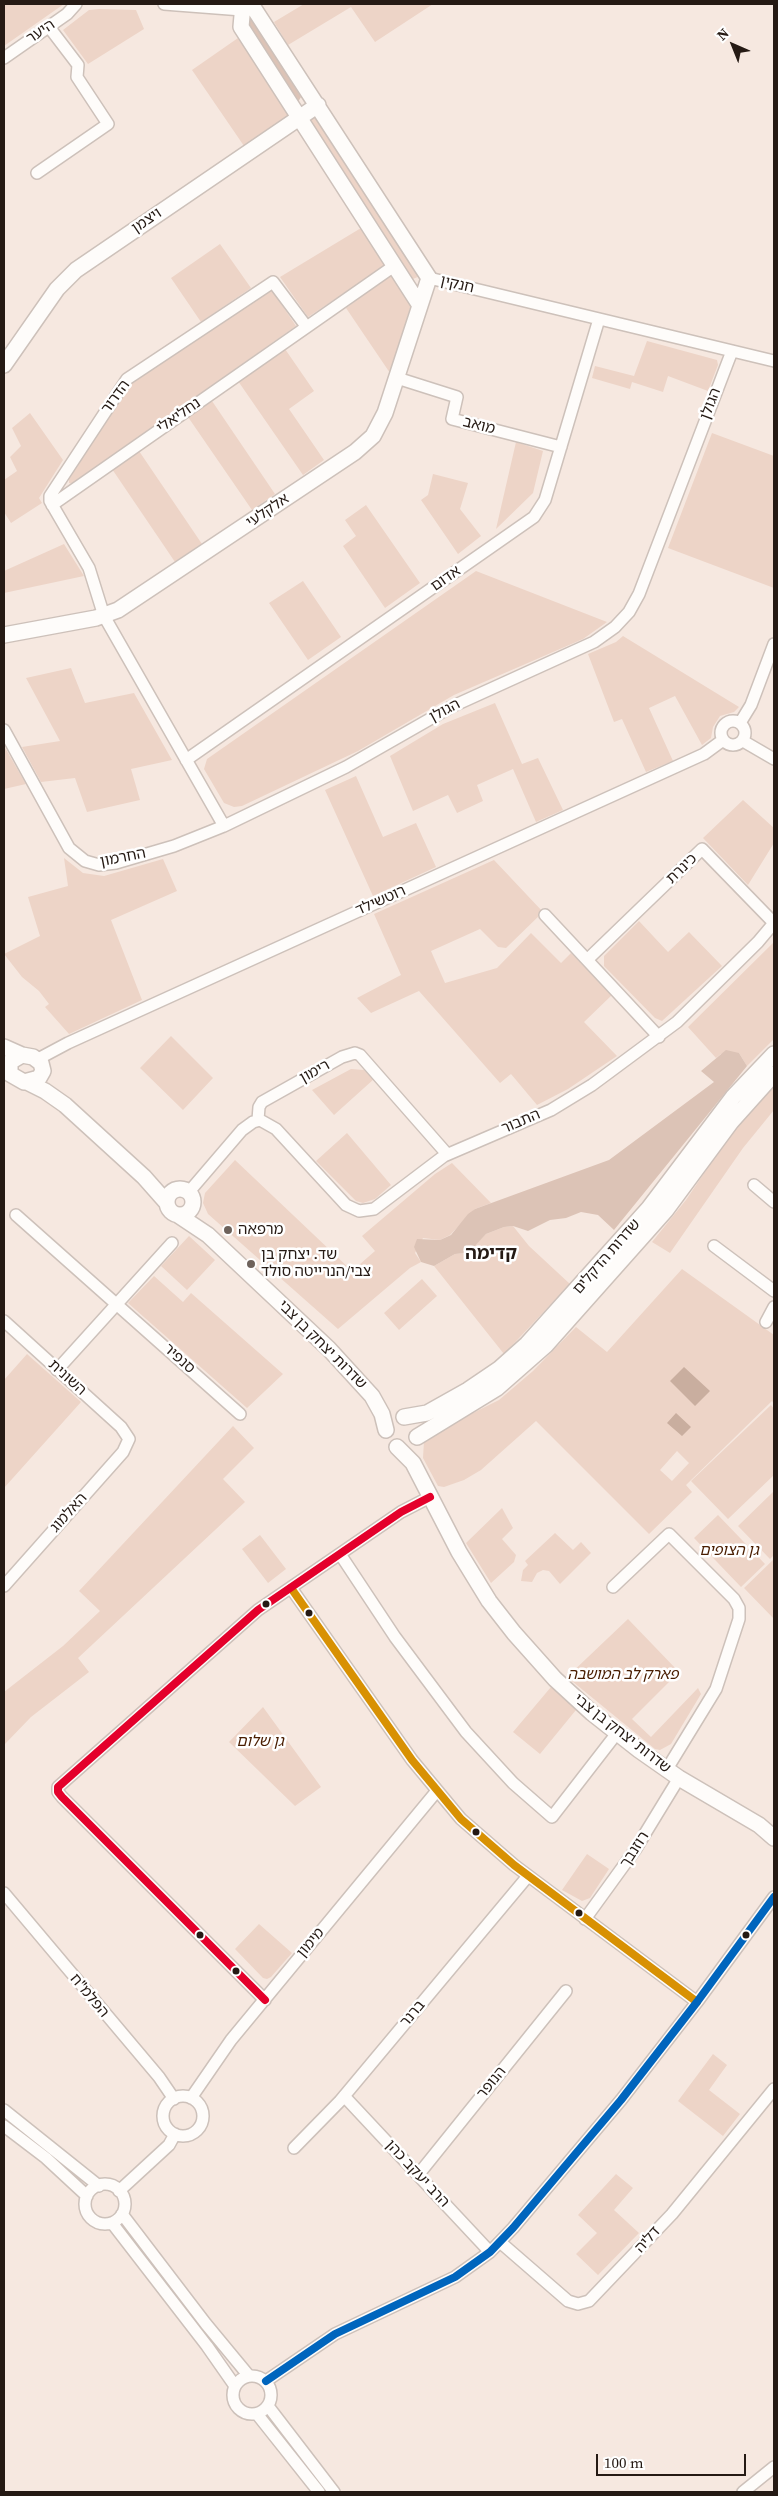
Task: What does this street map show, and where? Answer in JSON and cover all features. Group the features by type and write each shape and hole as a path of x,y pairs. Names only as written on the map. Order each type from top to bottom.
{"street":[{"name":"היער","path":"4,58 70,12 76,4"},
{"path":"164,4 245,6 241,27 419,304"},
{"name":"חנקין","path":"245,6 318,106 429,278 774,361"},
{"path":"37,173 108,124 78,77 78,65 49,27"},
{"name":"ויצמן","path":"4,365 55,292 72,273 318,106"},
{"name":"נחליאלי","path":"52,505 394,266"},
{"name":"אלקלעי","path":"4,636 104,616 124,606 363,446 381,424 429,278"},
{"name":"הדרור","path":"52,505 50,496 123,384 133,374 273,282 306,326"},
{"name":"אדום","path":"186,760 532,519 544,503 599,319"},
{"name":"הגולן","path":"224,826 346,767 451,707 594,642 615,627 629,612 639,594 732,350"},
{"name":"מואב","path":"397,378 457,397 452,419 560,447"},
{"path":"52,505 89,568 104,616 224,826"},
{"path":"740,723 751,706 774,644"},
{"path":"732,721 740,723 746,732 743,740 733,746 723,740 721,731 725,724 732,721"},
{"name":"החרמון","path":"4,730 69,848 84,861 99,865 116,863 179,845 224,826"},
{"name":"רוטשילד","path":"40,1065 68,1043 704,754 723,740"},
{"path":"743,740 774,758"},
{"name":"כינרת","path":"587,960 702,849 774,923"},
{"path":"545,915 658,1037"},
{"name":"התבור","path":"258,1120 272,1125 342,1201 359,1211 369,1211 380,1206 428,1166 447,1154 565,1102 658,1037 744,956 774,923"},
{"path":"4,1047 40,1065 64,1105"},
{"name":"רימון","path":"186,1195 242,1130 258,1120 259,1107 262,1102 342,1057 355,1053 360,1054 447,1154"},
{"name":"שדרות הדקלים","path":"403,1417 427,1413 468,1390 499,1369 532,1340 649,1208 733,1097 774,1054"},
{"path":"22,1055 13,1059 7,1068 18,1080 27,1082 45,1091 64,1105 144,1177 167,1203 171,1211 178,1215 187,1213 186,1195"},
{"path":"27,1082 39,1078 40,1065"},
{"name":"שדרות הדקלים","path":"416,1440 498,1388 546,1345 666,1210 734,1118 774,1074"},
{"path":"144,1177 186,1195"},
{"path":"754,1185 774,1202"},
{"path":"167,1203 170,1195 186,1195"},
{"name":"שדרות יצחק בן צבי","path":"186,1195 208,1236"},
{"name":"סנפיר","path":"16,1214 240,1414"},
{"name":"שדרות יצחק בן צבי","path":"178,1215 208,1236 308,1328 370,1393 387,1408 403,1417"},
{"path":"58,1370 172,1243"},
{"path":"714,1246 774,1291"},
{"path":"766,1322 774,1307"},
{"name":"השונית","path":"4,1321 122,1427 128,1437"},
{"name":"שדרות יצחק בן צבי","path":"370,1393 382,1414 386,1430"},
{"path":"403,1417 415,1423 416,1440 406,1447 397,1447 389,1441 386,1430 391,1421 403,1417"},
{"name":"האלמוג","path":"4,1586 123,1452 128,1444 128,1437"},
{"name":"שדרות יצחק בן צבי","path":"414,1465 412,1451 416,1440"},
{"name":"שדרות יצחק בן צבי","path":"397,1447 414,1465 468,1568 514,1633 555,1679 616,1733 673,1774 774,1832"},
{"path":"265,2000 62,1798 57,1790 62,1780 246,1621 404,1510 430,1498"},
{"name":"רוזנבך","path":"585,1918 635,1850 716,1689 739,1618 739,1608 734,1599 669,1534 614,1587"},
{"path":"340,1554 395,1637 466,1732 501,1771 552,1817 616,1733"},
{"path":"291,1588 436,1792 474,1831 528,1876 697,2002"},
{"name":"מימון","path":"191,2098 231,2040 436,1792"},
{"name":"שדרות יצחק בן צבי","path":"759,1825 774,1838"},
{"name":"ברנר","path":"294,2148 344,2096 528,1876"},
{"name":"הפלמ\"ח","path":"4,1893 159,2077 174,2099"},
{"path":"266,2381 335,2334 455,2277 490,2252 605,2119 697,2002 774,1897"},
{"name":"הנופר","path":"418,2174 566,1991"},
{"name":"דליה","path":"500,2242 568,2301 578,2304 590,2301 668,2219 774,2088"},
{"name":"הרב יעקב כהן","path":"344,2096 490,2252"},
{"path":"191,2098 201,2109 201,2124 190,2135 175,2134 166,2127 163,2116 167,2105 174,2099 191,2098"},
{"path":"4,2110 99,2186"},
{"path":"4,2126 46,2158 87,2196"},
{"path":"119,2191 168,2145 175,2134"},
{"path":"109,2185 119,2191 125,2201 122,2214 112,2223 101,2224 91,2218 86,2208 87,2196 99,2186 109,2185"},
{"path":"122,2214 206,2324 249,2376"},
{"path":"112,2223 207,2346 235,2386"},
{"path":"249,2376 260,2377 266,2381 272,2391 268,2406 257,2414 248,2414 238,2409 233,2398 235,2386 242,2379 249,2376"},
{"path":"268,2406 334,2492"},
{"path":"257,2414 319,2492"},
{"path":"743,2492 774,2467"}],"green space":[{"path":"4,4 64,4 4,46"},
{"path":"304,4 433,4 375,42 351,7 288,45 274,22"},
{"path":"89,10 136,10 144,29 88,64 63,30"},
{"path":"238,38 290,114 244,146 192,70"},
{"path":"314,115 420,276 408,281 305,121"},
{"path":"361,228 385,266 308,317 280,277"},
{"path":"220,244 251,288 201,322 171,278"},
{"path":"394,272 412,302 390,373 346,308"},
{"path":"270,290 296,326 73,484 69,483 69,479 131,383"},
{"path":"647,341 717,360 718,365 708,391 668,376 663,392 632,382 630,389 592,378 595,366 634,376"},
{"path":"285,349 314,391 289,409 324,460 303,475 238,381"},
{"path":"212,401 275,494 252,510 188,417"},
{"path":"30,413 63,460 39,498 42,503 11,523 4,512 4,480 17,471 10,457 21,446 12,428"},
{"path":"712,433 774,456 774,588 668,548"},
{"path":"516,442 543,451 533,493 496,529"},
{"path":"139,451 202,544 175,562 112,469"},
{"path":"433,474 468,483 460,509 481,536 458,554 421,500 428,495"},
{"path":"366,505 420,583 385,608 343,546 356,536 345,520"},
{"path":"64,544 84,576 4,593 4,571"},
{"path":"476,571 607,622 583,639 454,695 358,751 242,806 234,807 224,803 204,769 207,759"},
{"path":"303,581 341,637 308,660 269,603"},
{"path":"623,636 739,707 734,712 720,716 713,727 711,738 702,745 675,696 649,708 673,761 646,772 622,719 614,722 588,654 616,642"},
{"path":"71,668 85,703 134,693 172,760 131,769 140,800 87,812 75,778 41,782 22,747 60,741 26,678"},
{"path":"495,703 522,764 538,758 563,810 536,822 513,769 477,785 483,801 457,813 448,795 413,811 390,756 443,724"},
{"path":"4,746 26,784 4,789"},
{"path":"356,776 383,837 416,823 436,867 373,896 325,790"},
{"path":"743,800 774,828 774,843 748,885 703,838"},
{"path":"64,858 83,873 104,876 163,859 177,891 111,920 142,1000 69,1034 45,1007 49,1004 39,991 22,977 4,954 40,936 28,897 68,886"},
{"path":"494,860 543,912 506,948 498,947 480,929 431,951 445,983 497,968 531,933 561,963 571,953 612,995 584,1022 617,1056 568,1089 537,1105 511,1074 500,1083 419,991 371,1013 357,998 401,975 374,914"},
{"path":"639,921 668,952 689,932 722,966 662,1021 655,1018 604,966 604,956"},
{"path":"774,942 773,1040 747,1066 739,1053 721,1054 716,1058 688,1027"},
{"path":"171,1036 213,1078 183,1110 140,1068"},
{"path":"351,1069 364,1070 374,1079 334,1115 312,1090"},
{"path":"774,1085 774,1110 743,1148 670,1253 652,1242 686,1200 725,1142"},
{"path":"347,1133 391,1185 375,1199 363,1203 356,1201 316,1161"},
{"path":"235,1160 352,1271 375,1251 362,1236 435,1174 452,1163 491,1203 475,1209 450,1235 440,1240 423,1238 415,1253 421,1262 410,1268 338,1329 208,1214 203,1203 205,1193"},
{"path":"513,1226 529,1246 570,1284 504,1354 434,1266 455,1254 465,1253 486,1234 504,1227"},
{"path":"189,1236 215,1260 187,1290 161,1266"},
{"path":"682,1269 774,1335 774,1404 772,1401 686,1485 692,1492 649,1534 536,1421 481,1470 464,1480 444,1487 438,1486 423,1458 424,1441 427,1436 499,1400 533,1371 576,1327 607,1352","holes":["677,1451 689,1463 672,1481 660,1470"]},
{"path":"154,1276 183,1302 191,1293 283,1374 247,1408 128,1303"},
{"path":"422,1279 437,1296 399,1330 384,1313"},
{"path":"27,1354 81,1402 4,1488 4,1380"},
{"path":"771,1405 774,1409 774,1475 728,1519 691,1481"},
{"path":"233,1426 254,1448 223,1479 245,1502 78,1658 89,1672 31,1717 4,1745 4,1692 63,1646 100,1611 79,1591"},
{"path":"774,1491 774,1555 770,1559 738,1526"},
{"path":"502,1508 513,1528 502,1539 516,1555 514,1562 491,1583 466,1543"},
{"name":"גן הצופים","path":"718,1515 765,1564 741,1587 694,1538"},
{"path":"555,1533 573,1550 581,1542 591,1553 560,1584 549,1571 543,1570 537,1573 532,1582 521,1581 523,1570 528,1565 525,1561"},
{"path":"260,1535 286,1569 268,1583 242,1549"},
{"path":"774,1559 774,1619 744,1588"},
{"name":"פארק לב המושבה","path":"628,1619 679,1672 632,1719 651,1737 698,1688 701,1694 671,1744 660,1750 655,1749 567,1677"},
{"path":"551,1687 576,1710 540,1754 513,1732"},
{"name":"גן שלום","path":"263,1707 321,1787 295,1806 229,1742"},
{"path":"587,1854 609,1869 590,1898 582,1901 562,1890"},
{"path":"259,1924 292,1953 267,1979 263,1978 235,1949"},
{"path":"713,2054 727,2065 709,2090 740,2114 723,2136 678,2101"},
{"path":"616,2174 633,2188 614,2210 639,2233 598,2275 576,2254 597,2233 578,2215"}],"shaded area":[{"path":"250,16 301,97 295,107 244,25"},
{"path":"726,1050 739,1053 747,1066 614,1230 598,1215 581,1212 566,1218 550,1220 528,1231 513,1226 504,1227 486,1234 471,1250 465,1253 455,1254 434,1266 421,1262 414,1247 417,1239 440,1240 451,1235 468,1214 475,1209 609,1160 714,1082 701,1071"},
{"path":"684,1367 710,1391 695,1406 670,1381"},
{"path":"676,1413 691,1427 682,1436 667,1423"}],"transit line":[{"path":"265,2000 62,1797 58,1792 58,1787 258,1610 401,1512 430,1497"},
{"path":"291,1588 412,1760 461,1819 514,1865 697,2002"},
{"path":"266,2381 335,2334 455,2277 490,2252 513,2228 621,2100 697,2002 774,1897"}],"place":[{"name":"מרפאה","path":"228,1230"},
{"name":"שד. יצחק בן צבי/הנרייטה סולד","path":"251,1264"}],"district":[{"name":"קדימה","path":"491,1254"}]}
